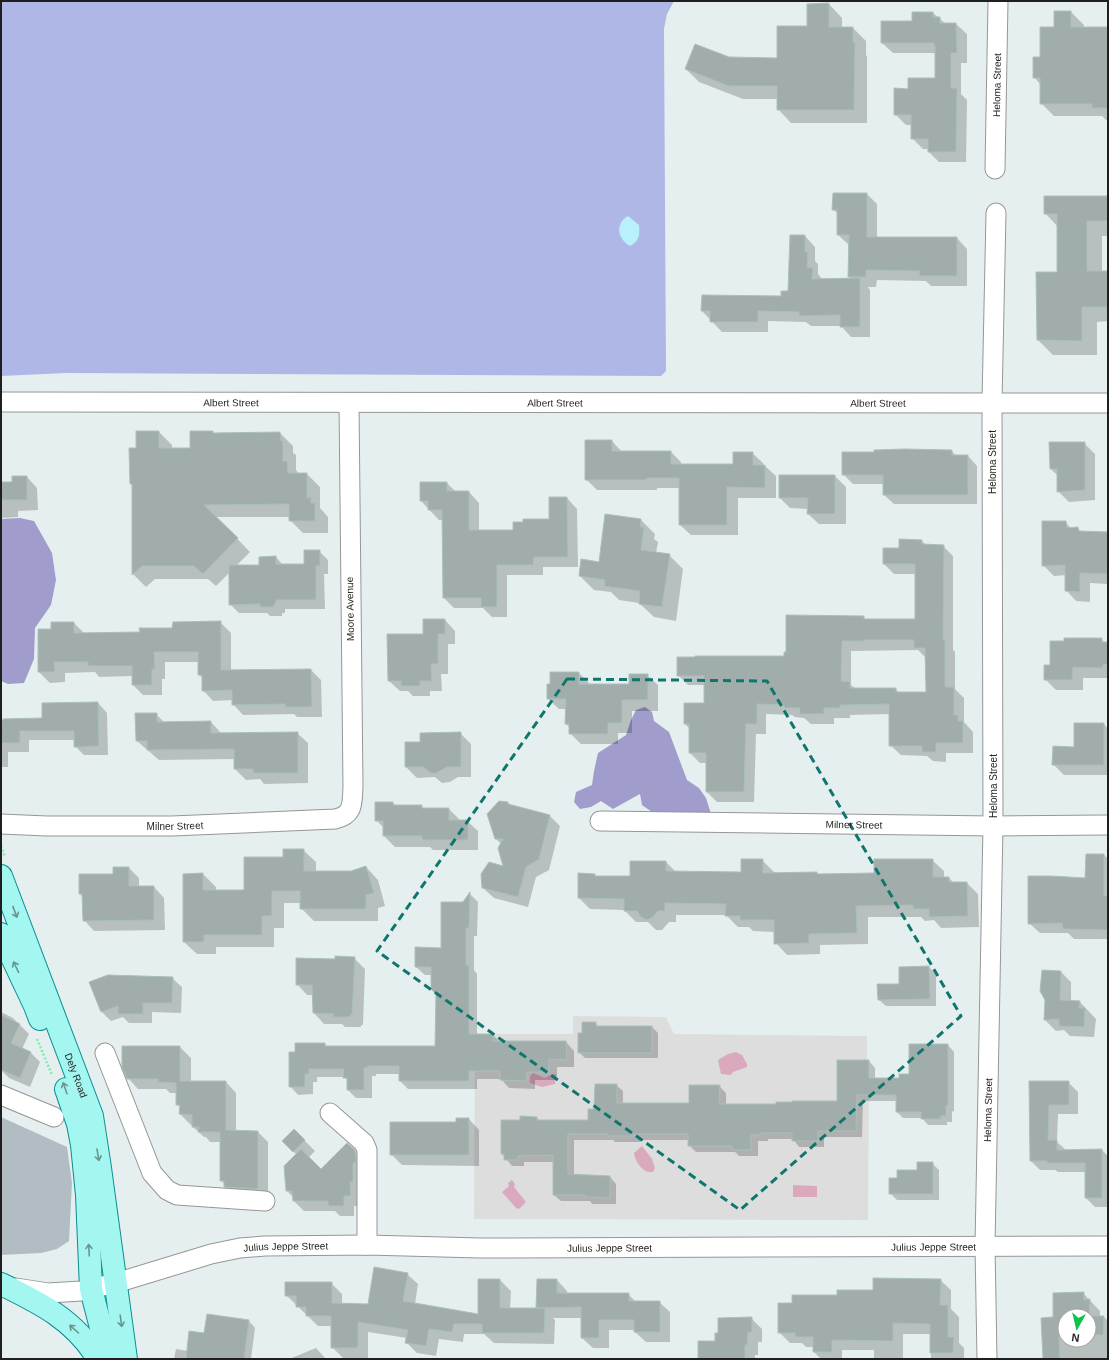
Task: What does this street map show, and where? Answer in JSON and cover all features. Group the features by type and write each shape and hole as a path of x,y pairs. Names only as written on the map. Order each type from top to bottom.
{"main road":[{"name":"Dely Road","path":"1,876 92,1116 126,1359"},
{"name":"Dely Road","path":"1,934 35,1006 78,1124 85,1167 91,1289 109,1359"},
{"path":"1,1283 35,1300 63,1319 77,1331 91,1347 98,1359"}],"street":[{"name":"Heloma Street","path":"995,169 998,1"},
{"name":"Heloma Street","path":"987,1359 986,1246 992,826 992,402 996,213"},
{"name":"Albert Street","path":"1,402 1108,403"},
{"name":"Moore Avenue","path":"347,814 352,804 353,787 349,403"},
{"name":"Milner Street","path":"1,824 47,826 172,826 335,819 347,814"},
{"name":"Milner Street","path":"600,821 992,826 1108,825"},
{"path":"105,1053 152,1173 167,1190 177,1195 265,1201"},
{"path":"1,1095 54,1118"},
{"path":"330,1113 364,1143 367,1150 367,1245"},
{"name":"Julius Jeppe Street","path":"1,1283 20,1289 42,1293 62,1293 91,1289 116,1283 210,1254 240,1248 264,1246 367,1245 442,1248 1108,1246"}],"highlighted area":[{"path":"567,679 767,681 961,1016 740,1210 377,951"}],"shaded area":[{"path":"1,1 674,1 667,14 664,29 666,371 661,376 66,373 1,376"},
{"path":"20,518 34,521 52,553 56,580 51,605 35,628 34,659 24,683 8,684 1,681 1,519"},
{"path":"645,707 652,712 654,721 669,732 687,780 699,788 706,798 712,817 681,827 642,805 640,794 613,809 601,801 591,807 580,809 574,802 576,792 592,785 598,753 626,735 636,710"},
{"path":"573,1016 666,1017 674,1034 867,1036 867,1060 869,1060 868,1220 474,1219 475,1034 573,1034"},
{"path":"736,1052 742,1055 747,1067 733,1072 731,1075 721,1074 718,1060 728,1054"},
{"path":"533,1073 545,1078 552,1074 556,1074 555,1084 542,1087 530,1083 530,1076"},
{"path":"1,1117 67,1147 72,1183 69,1241 57,1249 41,1253 1,1255"},
{"path":"642,1146 652,1159 655,1168 653,1172 646,1171 640,1167 636,1160 634,1153"},
{"path":"512,1180 515,1184 514,1187 526,1202 519,1209 516,1208 502,1192 509,1186 508,1183"},
{"path":"793,1185 817,1186 817,1197 793,1197"}],"sand":[{"path":"628,216 639,225 639,235 637,240 630,246 622,239 619,231 621,223"}],"building":[{"path":"829,3 829,27 853,27 853,42 855,42 854,110 777,110 777,86 729,86 685,69 695,44 729,57 777,58 777,26 807,26 807,4"},
{"path":"1054,11 1071,11 1071,27 1108,27 1108,108 1092,108 1092,104 1040,104 1040,78 1033,78 1033,57 1040,57 1040,27 1054,27"},
{"path":"912,12 933,12 933,17 940,17 940,23 956,23 957,53 951,53 951,88 957,88 956,152 928,152 928,139 911,139 911,115 894,115 894,88 908,89 908,78 935,78 934,43 881,43 881,21 912,21"},
{"path":"833,193 867,193 867,237 957,237 957,276 919,276 920,271 866,270 866,277 848,277 849,235 837,235 837,210 832,210"},
{"path":"1044,196 1108,196 1108,221 1087,221 1087,271 1108,271 1108,307 1082,307 1082,341 1037,340 1036,272 1057,272 1057,214 1044,214"},
{"path":"790,235 805,235 805,252 808,252 807,267 813,268 812,279 860,278 860,327 840,327 840,315 799,316 799,312 758,311 758,322 710,322 710,311 701,311 702,295 781,296 781,291 788,291"},
{"path":"136,431 159,431 159,448 190,448 190,431 213,431 213,433 280,432 281,441 283,441 283,461 287,461 288,473 307,473 307,498 311,497 311,503 315,503 315,521 289,521 289,504 204,505 238,538 203,574 194,566 142,566 132,575 132,484 130,484 129,448 136,448"},
{"path":"585,440 612,440 612,451 671,451 671,464 733,464 733,452 753,452 753,465 765,465 765,488 727,487 727,525 679,525 679,478 647,478 646,480 585,480"},
{"path":"1049,442 1085,442 1085,490 1057,492 1057,469 1050,469"},
{"path":"874,450 952,450 952,455 968,455 968,495 883,495 883,475 842,475 842,452 874,452"},
{"path":"779,475 835,475 835,514 807,514 808,498 779,498"},
{"path":"12,476 27,476 27,500 1,500 1,482 12,482"},
{"path":"420,482 447,482 447,491 469,491 469,530 513,530 513,522 523,522 523,519 549,519 549,497 567,497 568,557 534,557 533,565 497,565 497,607 481,607 481,598 443,598 442,510 428,510 428,501 420,501"},
{"path":"605,514 641,519 640,527 644,527 641,550 670,554 662,607 639,604 640,591 604,586 605,580 579,576 581,559 599,562"},
{"path":"1042,521 1066,521 1067,528 1078,527 1079,531 1108,532 1108,574 1080,573 1080,592 1065,591 1065,565 1042,566"},
{"path":"899,539 922,540 922,544 944,545 943,640 945,640 945,687 954,687 954,715 958,715 958,721 963,721 963,743 936,743 936,752 922,752 922,746 889,746 889,704 840,705 840,708 824,708 824,714 799,714 800,708 784,708 784,705 757,704 757,724 746,724 744,792 706,792 706,753 689,753 689,724 684,724 684,703 704,703 704,676 677,676 677,657 784,656 784,652 786,652 786,615 864,616 864,619 915,619 915,564 883,564 883,548 899,548","holes":["914,640 914,648 925,648 926,692 896,692 896,688 850,688 850,682 841,681 842,641"]},
{"path":"304,550 320,550 320,565 316,566 316,600 276,600 274,607 260,607 260,604 229,605 229,565 259,565 259,557 276,556 276,564 304,564"},
{"path":"423,619 445,619 445,634 438,634 438,664 431,664 432,681 420,681 420,686 401,686 401,681 388,681 387,634 423,634"},
{"path":"221,621 221,670 311,669 312,707 285,707 285,704 232,705 232,690 202,691 202,675 198,675 198,652 154,652 155,669 152,669 152,685 132,685 132,666 88,666 88,662 54,662 55,672 38,672 38,629 51,629 51,622 74,622 74,633 140,632 139,628 172,628 173,622"},
{"path":"1064,638 1102,638 1102,642 1108,642 1108,664 1103,665 1103,668 1073,667 1072,680 1044,680 1044,665 1050,665 1050,641 1064,641"},
{"path":"550,672 579,672 579,684 629,684 629,674 648,674 648,700 622,700 622,723 608,723 608,734 569,734 569,724 565,724 566,699 547,699 547,684 550,684"},
{"path":"98,702 99,746 74,747 74,731 20,731 20,743 1,743 1,720 3,719 42,718 42,703"},
{"path":"135,713 157,713 157,722 211,721 211,733 298,732 298,773 253,773 253,769 234,769 234,749 147,750 147,741 136,741"},
{"path":"1074,723 1104,723 1104,765 1052,765 1053,746 1074,747"},
{"path":"461,732 461,767 447,767 436,773 431,773 423,767 405,767 405,742 420,742 420,733"},
{"path":"499,801 508,802 508,804 550,815 539,859 526,867 518,897 482,888 481,874 489,862 503,866 498,848 503,839 495,839 487,814"},
{"path":"375,802 393,802 393,805 422,805 422,808 449,808 449,820 468,820 468,840 422,840 422,836 383,836 383,821 375,821"},
{"path":"283,849 304,849 304,871 351,871 366,866 374,893 366,895 366,909 300,909 300,891 272,891 272,916 262,916 262,935 204,935 204,942 183,942 183,874 203,873 203,890 244,890 244,857 283,857"},
{"path":"1086,854 1104,854 1104,896 1108,895 1108,930 1063,929 1062,923 1028,924 1028,876 1085,878"},
{"path":"741,859 763,859 763,873 817,872 817,874 874,873 874,859 933,859 933,877 949,877 949,882 967,882 968,916 929,917 929,909 913,909 913,905 856,906 857,933 809,934 809,943 774,944 774,920 740,920 740,916 725,916 726,904 665,903 665,911 658,911 653,917 647,920 641,917 637,911 624,911 624,899 578,898 578,873 595,874 595,876 630,876 630,861 666,861 666,871 741,872"},
{"path":"113,867 129,867 129,886 154,886 154,920 83,921 82,894 79,894 79,874 113,874"},
{"path":"470,892 469,928 466,928 466,965 469,965 469,1034 493,1034 493,1041 566,1041 567,1060 549,1059 549,1072 527,1072 527,1081 500,1080 500,1071 469,1071 469,1081 399,1081 399,1066 368,1066 368,1068 364,1068 364,1090 347,1090 347,1078 343,1078 344,1069 309,1069 309,1074 305,1074 305,1087 289,1087 289,1052 295,1052 295,1043 325,1043 325,1046 435,1046 436,994 431,989 431,967 415,967 415,947 441,948 441,902 463,902"},
{"path":"335,956 355,957 352,1015 351,1014 350,1017 333,1017 334,1014 313,1013 312,985 296,985 296,958 335,959"},
{"path":"929,966 930,999 878,1000 877,984 899,984 899,967"},
{"path":"1042,970 1061,971 1060,1000 1080,1001 1079,1008 1085,1008 1084,1027 1059,1026 1059,1019 1044,1020 1045,1000 1040,991"},
{"path":"108,975 173,977 172,1003 143,1003 143,1014 118,1014 118,1006 101,1012 89,982"},
{"path":"1,1015 20,1024 11,1043 31,1052 20,1078 1,1070"},
{"path":"582,1022 596,1022 596,1026 652,1026 652,1053 578,1053 578,1033 582,1033"},
{"path":"909,1044 948,1044 948,1106 946,1105 946,1116 941,1116 941,1119 921,1119 921,1112 896,1112 896,1095 857,1095 856,1131 818,1131 818,1141 792,1141 792,1133 761,1133 761,1135 751,1135 751,1150 732,1150 732,1146 688,1146 688,1134 634,1134 634,1136 608,1136 608,1134 568,1134 568,1174 610,1176 610,1198 585,1197 585,1195 553,1195 553,1155 518,1156 518,1160 504,1160 504,1154 501,1154 501,1120 520,1120 520,1116 537,1117 537,1120 588,1120 588,1109 594,1109 595,1084 617,1084 617,1103 689,1103 689,1085 720,1085 719,1104 776,1104 776,1102 792,1101 837,1101 837,1060 869,1060 869,1078 899,1078 899,1074 909,1074"},
{"path":"122,1046 180,1046 180,1081 226,1081 226,1130 258,1131 258,1189 224,1187 224,1181 220,1181 220,1132 198,1132 199,1127 192,1127 192,1115 179,1114 180,1105 176,1105 176,1083 158,1082 158,1079 127,1079 122,1067"},
{"path":"1029,1081 1069,1081 1069,1105 1049,1105 1048,1140 1057,1140 1057,1150 1102,1149 1102,1198 1085,1198 1085,1163 1047,1163 1047,1161 1030,1161"},
{"path":"456,1118 469,1118 469,1155 390,1155 390,1122 456,1122"},
{"path":"294,1129 305,1140 293,1152 282,1141"},
{"path":"347,1143 355,1150 356,1161 353,1164 353,1182 350,1182 351,1196 344,1196 344,1206 328,1206 328,1201 293,1201 292,1191 286,1191 284,1166 301,1149 321,1169"},
{"path":"917,1162 933,1162 933,1194 889,1194 889,1178 897,1178 897,1170 917,1170"},
{"path":"374,1267 408,1273 403,1301 478,1314 478,1279 500,1279 500,1308 545,1308 544,1333 482,1333 482,1324 454,1324 452,1332 429,1329 426,1346 405,1343 408,1330 358,1322 358,1348 331,1348 331,1316 306,1316 306,1307 296,1307 296,1296 285,1296 285,1282 332,1282 332,1303 368,1304"},
{"path":"873,1278 941,1279 940,1305 948,1305 948,1337 954,1337 953,1353 930,1353 930,1324 893,1323 893,1341 832,1340 832,1352 813,1352 813,1337 795,1337 795,1333 778,1333 778,1303 792,1303 792,1295 837,1295 837,1290 873,1290"},
{"path":"537,1279 557,1279 557,1293 629,1293 629,1301 660,1301 660,1332 634,1332 634,1320 599,1320 599,1338 581,1338 581,1307 536,1308"},
{"path":"1084,1292 1084,1300 1090,1299 1089,1308 1057,1308 1057,1348 1060,1348 1060,1359 1043,1359 1041,1318 1053,1317 1053,1293"},
{"path":"207,1314 249,1320 244,1359 186,1359 189,1331 204,1333"},
{"path":"1097,1316 1104,1316 1103,1335 1097,1335"},
{"path":"752,1317 752,1332 748,1332 747,1345 745,1345 745,1359 698,1359 698,1341 715,1341 715,1333 718,1333 718,1318"}]}
